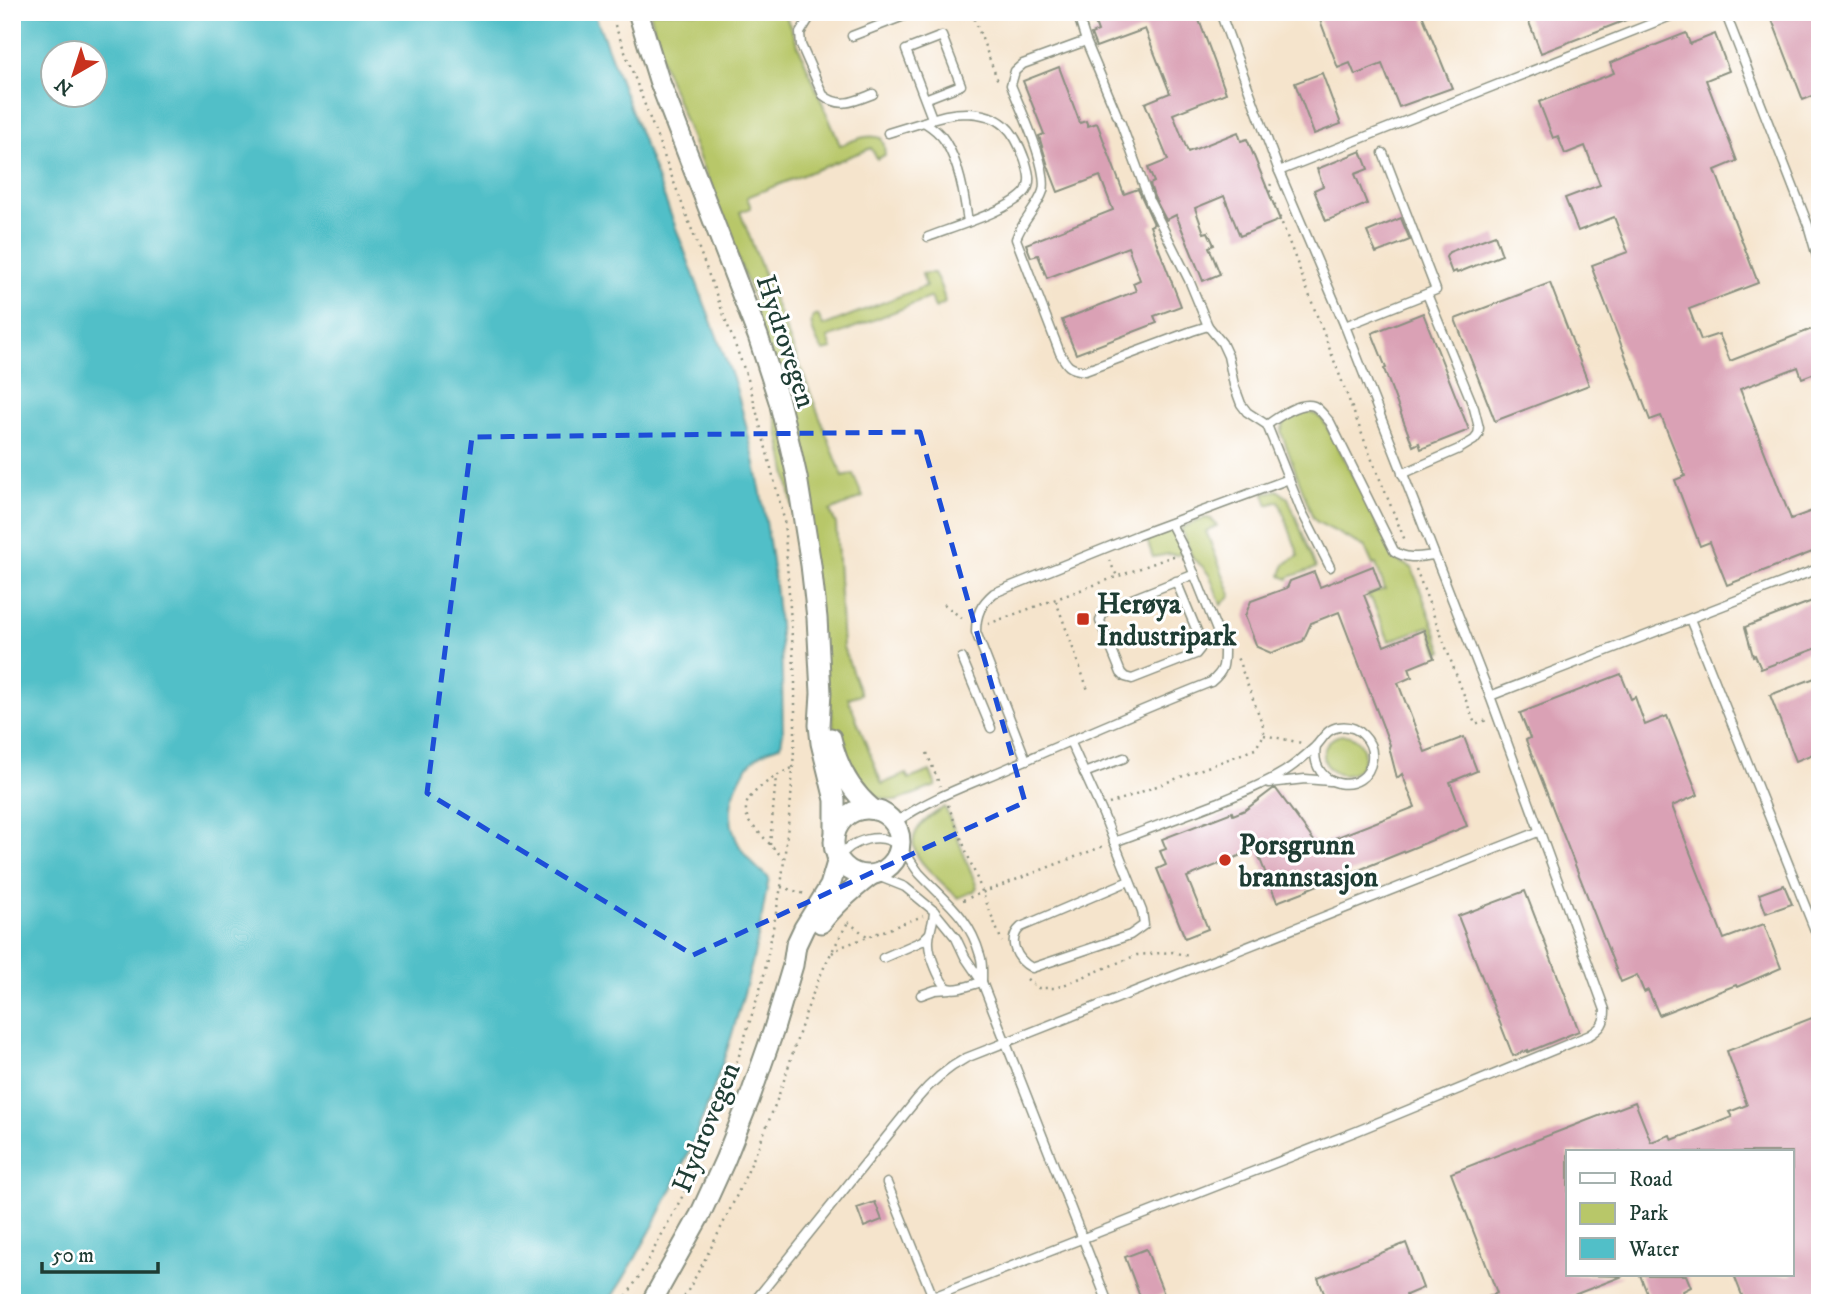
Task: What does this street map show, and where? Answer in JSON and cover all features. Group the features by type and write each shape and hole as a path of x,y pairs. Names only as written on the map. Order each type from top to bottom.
{"street":[{"name":"Hydrovegen","path":"638,12 659,79 739,283 779,401 797,477 808,539 817,618 821,702 819,725 824,763 835,800 834,850 838,859 830,886 796,945 793,965 749,1100 725,1160 700,1214 651,1303"},
{"name":"Hydrovegen","path":"821,702 836,758 844,775 858,797 895,823"},
{"path":"835,831 849,813 871,808"},
{"path":"895,823 901,848"},
{"name":"Hydrovegen","path":"793,965 832,909 873,875 887,869 896,860 901,848"},
{"path":"838,859 852,872 873,875"}],"lane":[{"path":"813,12 800,33 801,45 824,95 830,101 852,103 873,94"},
{"path":"852,36 914,12"},
{"path":"1077,12 1149,200 1189,280 1208,326 1222,343 1228,356 1241,404 1247,412 1267,425 1301,510 1330,567"},
{"path":"918,1303 934,1300 1357,1131 1590,1035 1601,1028 1605,1020 1605,1010 1490,696 1345,326 1279,171 1220,12"},
{"path":"1279,171 1681,12"},
{"path":"1725,12 1808,225 1820,267"},
{"path":"925,99 961,85 942,36 906,50 925,99 928,120 950,151 961,179 968,222"},
{"path":"1086,41 1023,64 1015,72 1011,85 1041,163 1044,180 1043,191 1020,226 1016,239 1060,353 1067,365 1085,371 1208,326"},
{"path":"888,133 961,113 989,115 1010,130 1022,151 1030,177 1026,191 1010,204 928,237"},
{"path":"1345,326 1436,290 1383,153"},
{"path":"1402,474 1459,449 1474,440 1479,428 1474,408 1427,294"},
{"path":"1267,425 1283,414 1306,405 1320,410 1336,433 1394,551 1412,558 1434,555"},
{"path":"1026,760 976,632 981,607 994,593 1289,479"},
{"path":"895,823 935,800 1211,682 1220,674 1224,665 1224,648 1185,551 1171,524"},
{"path":"1490,696 1820,568"},
{"path":"1176,581 1202,643 1200,649 1196,654 1132,679 1125,677 1100,621 1104,610 1176,581 1195,575"},
{"path":"1690,619 1820,943"},
{"path":"962,658 991,728"},
{"path":"1114,842 1263,784 1295,765 1330,730 1351,727 1368,740 1372,749 1372,761 1367,772 1352,783 1293,780 1263,784"},
{"path":"1070,741 1142,911 1144,925 1130,935 1032,968 1021,961 1013,944 1016,930 1129,881"},
{"path":"1316,746 1317,767 1330,781"},
{"path":"1084,773 1124,758"},
{"path":"753,1303 929,1084 966,1058 1538,832"},
{"path":"838,859 854,845 875,838 889,841 901,848 921,875 961,915 981,957 982,982"},
{"path":"873,875 905,887 934,911 956,937 965,957 982,982 1108,1303"},
{"path":"934,911 930,950 941,978 950,989"},
{"path":"883,958 922,941 930,933"},
{"path":"921,995 982,982"},
{"path":"887,1183 934,1300"}],"path":[{"path":"610,12 749,383 784,519 795,682 793,768 784,859 763,979 726,1092 682,1197 622,1303"},
{"path":"972,12 1002,93"},
{"path":"1279,171 1269,190 1475,724 1497,716"},
{"path":"1103,550 1117,576"},
{"path":"944,604 960,617 988,624 1185,551"},
{"path":"1055,599 1088,690"},
{"path":"1264,736 1316,746"},
{"path":"784,859 749,822 746,807 751,797 776,776 793,768"},
{"path":"770,845 776,776"},
{"path":"960,901 1114,842"},
{"path":"828,958 841,947 923,916"},
{"path":"681,1303 730,1212 755,1155 788,1070 817,982 848,922"}],"highlighted area":[{"path":"920,432 1025,802 693,955 427,793 472,437"}],"green space":[{"path":"650,12 784,12 840,145 871,136 881,138 884,145 885,155 877,159 871,148 747,197 751,208 740,212 843,477 853,474 863,497 830,511 836,524 843,647 861,694 848,698 882,784 906,774 909,779 930,771 936,786 896,801 871,796 856,784 835,733 753,298 663,64"},
{"path":"934,273 945,303 935,308 931,297 828,338 832,349 823,351 812,330 813,317 818,315 823,326 926,286 922,274"},
{"path":"1305,412 1315,414 1323,420 1394,559 1412,568 1443,651 1439,652 1429,626 1389,641 1371,598 1367,595 1385,589 1376,564 1373,565 1365,547 1313,518 1281,432 1284,423"},
{"path":"1277,490 1288,498 1316,568 1288,579 1281,576 1283,568 1299,556 1279,501 1268,505 1264,494"},
{"path":"1205,518 1211,519 1217,526 1206,531 1231,595 1221,605 1210,576 1193,559 1181,528"},
{"path":"1175,529 1182,551 1178,555 1153,557 1147,540"},
{"path":"1344,735 1358,741 1364,755 1358,769 1344,775 1330,769 1324,755 1330,741"},
{"path":"945,807 977,887 958,898 923,864 913,842 916,831 926,819"}],"water":[{"path":"12,12 594,12 735,384 751,444 772,564 782,665 783,732 781,745 761,754 749,765 734,794 731,808 734,834 740,846 757,868 769,878 759,934 739,1011 710,1098 675,1183 608,1303 12,1303"}],"building":[{"path":"1091,12 1196,12 1226,93 1173,114 1188,152 1238,132 1241,141 1247,139 1280,220 1240,236 1224,196 1195,208 1204,233 1208,232 1214,245 1209,247 1220,274 1203,281 1176,215 1166,220 1150,184 1154,182 1148,168 1168,160 1145,103 1170,93 1145,29 1096,47 1091,34 1098,31"},
{"path":"1317,12 1421,12 1452,88 1399,107 1382,64 1355,75 1350,63 1338,68"},
{"path":"1525,12 1643,12 1644,13 1541,53"},
{"path":"1769,12 1820,12 1820,93 1803,100"},
{"path":"1686,33 1690,44 1715,34 1729,71 1706,80 1737,161 1715,170 1758,283 1689,309 1701,340 1719,334 1730,361 1812,329 1820,350 1820,371 1802,378 1798,367 1740,389 1791,519 1820,508 1820,549 1727,585 1710,542 1700,546 1675,480 1685,476 1661,416 1650,420 1593,271 1592,265 1628,252 1614,217 1578,231 1565,198 1600,185 1585,146 1565,154 1558,136 1553,138 1539,102 1614,73 1610,63"},
{"path":"1059,67 1080,123 1086,121 1088,126 1097,123 1124,194 1138,189 1154,224 1150,226 1181,306 1154,316 1157,323 1076,354 1062,320 1136,291 1133,283 1140,280 1128,247 1047,278 1038,255 1031,257 1026,244 1113,210 1100,176 1058,192 1048,166 1039,136 1044,134 1023,81"},
{"path":"1322,73 1341,124 1314,134 1295,83"},
{"path":"1361,151 1368,169 1355,174 1367,204 1326,221 1314,190 1323,186 1317,169"},
{"path":"1401,218 1410,240 1376,253 1367,232"},
{"path":"1495,235 1502,255 1452,273 1446,257 1449,252"},
{"path":"1550,283 1589,385 1495,421 1455,319"},
{"path":"1423,313 1469,430 1421,449 1419,443 1413,446 1372,333"},
{"path":"1373,566 1381,588 1364,595 1384,646 1424,630 1434,658 1409,668 1412,677 1398,683 1425,752 1464,737 1477,771 1450,782 1467,826 1277,902 1256,849 1187,877 1208,929 1185,938 1157,869 1166,865 1160,851 1166,849 1162,839 1232,812 1233,815 1245,810 1273,789 1276,789 1317,845 1415,807 1402,774 1397,778 1390,745 1339,612 1311,623 1303,641 1271,653 1257,647 1245,616 1251,601 1287,588 1290,581 1314,572 1320,587"},
{"path":"1820,598 1820,647 1761,669 1755,655 1753,656 1745,627"},
{"path":"1621,674 1631,699 1635,697 1645,725 1667,716 1698,795 1672,806 1724,939 1764,924 1781,968 1659,1015 1648,990 1644,992 1637,975 1621,982 1526,740 1530,738 1520,713"},
{"path":"1820,676 1820,751 1796,761 1770,695"},
{"path":"1784,885 1792,904 1766,913 1759,894"},
{"path":"1525,891 1579,1031 1513,1056 1458,916"},
{"path":"1817,1016 1820,1024 1820,1303 1745,1303 1734,1276 1794,1276 1794,1150 1566,1150 1566,1276 1623,1276 1553,1303 1475,1303 1497,1293 1451,1173 1635,1102 1651,1142 1670,1135 1672,1140 1732,1117 1729,1112 1747,1105 1727,1051"},
{"path":"875,1202 882,1220 864,1227 857,1208"},
{"path":"1406,1243 1423,1288 1406,1295 1409,1303 1328,1303 1318,1278"},
{"path":"1146,1249 1164,1294 1142,1302 1125,1257"},
{"path":"1640,1276 1686,1276 1691,1287 1683,1291 1687,1303 1651,1303"}],"place":[{"name":"Herøya Industripark","path":"1083,619"},
{"name":"Porsgrunn brannstasjon","path":"1225,860"}]}
